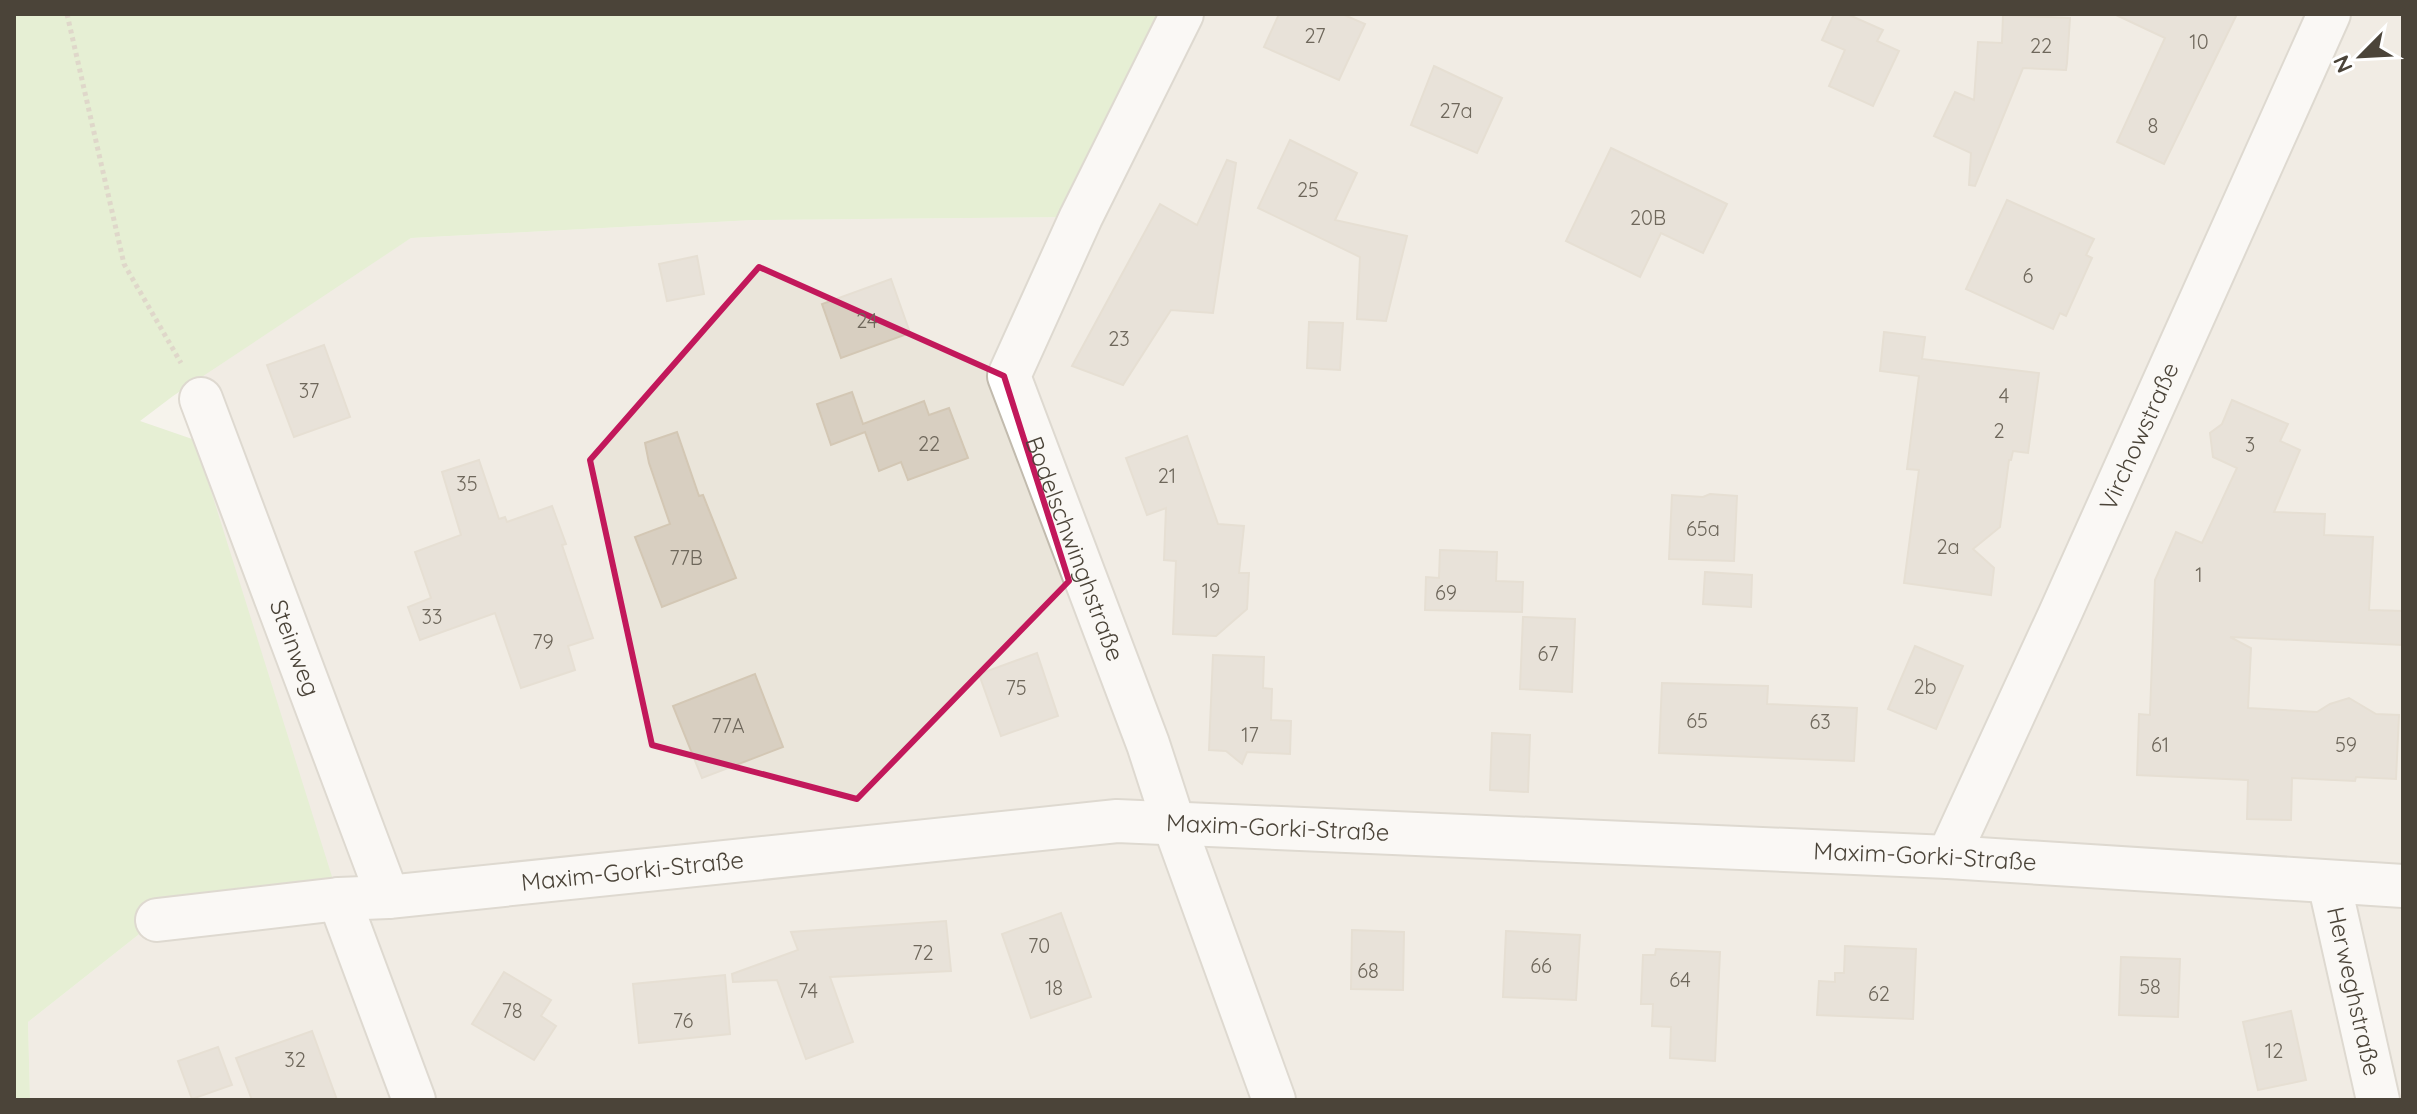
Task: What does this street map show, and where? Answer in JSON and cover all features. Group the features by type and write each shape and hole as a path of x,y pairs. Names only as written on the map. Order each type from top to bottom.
{"street":[{"name":"Bodelschwinghstraße","path":"1182,14 1081,217 1009,376 1142,730 1274,1100"},
{"name":"Virchowstraße","path":"1948,857 2329,14"},
{"name":"Steinweg","path":"201,399 388,897"},
{"name":"Maxim-Gorki-Straße","path":"157,920 1117,821 1948,857 2403,886"},
{"name":"Herweghstraße","path":"2329,882 2378,1100"},
{"path":"339,899 414,1100"}],"path":[{"path":"67,14 124,264 201,399"}],"highlighted area":[{"path":"759,267 1004,376 1069,581 857,799 652,745 590,460"}],"shaded area":[{"path":"1182,14 2403,14 2403,1100 30,1100 28,1022 157,920 195,440 179,386 411,238 753,220 1081,217"}],"green space":[{"path":"14,14 1182,14 1081,217 753,220 411,238 140,421 195,440 339,899 157,920 28,1022 30,1100 14,1100"}],"building":[{"path":"1279,14 1342,14 1365,24 1339,80 1264,47"},
{"path":"1834,14 1847,14 1883,30 1877,41 1899,51 1873,106 1829,86 1845,50 1822,40"},
{"path":"2114,14 2237,14 2164,164 2117,142 2165,38"},
{"path":"2003,15 2070,18 2066,70 2023,68 1975,186 1969,185 1971,153 1934,136 1955,92 1974,100 1978,42 2002,43"},
{"path":"1434,66 1502,98 1477,153 1411,125"},
{"path":"1290,140 1357,173 1335,220 1407,236 1386,321 1357,319 1360,257 1258,208"},
{"path":"1611,148 1727,204 1703,253 1661,233 1640,277 1566,241"},
{"path":"1227,160 1236,163 1213,313 1171,310 1123,385 1072,366 1160,204 1197,225"},
{"path":"2007,200 2094,239 2086,255 2092,258 2066,316 2060,313 2053,329 1966,289"},
{"path":"697,256 704,294 667,301 659,264"},
{"path":"891,279 910,333 841,358 822,304"},
{"path":"1309,322 1343,323 1340,370 1307,368"},
{"path":"1884,332 1925,337 1922,359 2039,373 2028,453 2013,451 2009,460 2000,527 1973,549 1994,568 1991,595 1904,583 1919,470 1907,469 1919,376 1880,371"},
{"path":"324,345 350,417 294,437 267,365"},
{"path":"852,392 863,424 924,401 929,415 949,408 968,458 908,480 901,462 879,471 865,432 831,445 817,404"},
{"path":"2232,400 2288,424 2280,441 2300,450 2274,512 2325,514 2324,535 2373,537 2369,610 2403,611 2403,645 2230,637 2251,648 2248,708 2317,712 2349,698 2376,714 2399,715 2396,779 2292,778 2291,820 2247,819 2248,780 2137,775 2139,714 2150,715 2155,580 2176,532 2202,543 2237,468 2213,457 2210,433 2222,424"},
{"path":"677,432 699,496 703,495 736,578 662,607 635,537 670,524 645,443"},
{"path":"1187,436 1218,524 1244,526 1239,573 1249,573 1247,609 1216,636 1173,634 1176,561 1164,560 1166,508 1147,515 1126,458"},
{"path":"479,460 499,519 505,517 507,522 552,506 593,638 568,646 575,670 521,688 495,613 420,640 408,607 431,598 415,552 461,535 442,472"},
{"path":"1710,494 1737,496 1734,561 1669,559 1672,495 1703,497"},
{"path":"1440,550 1497,552 1496,581 1523,582 1522,612 1425,610 1426,577 1439,578"},
{"path":"1705,572 1752,575 1751,607 1703,604"},
{"path":"1523,617 1575,619 1572,692 1520,689"},
{"path":"1915,646 1963,666 1936,729 1888,709"},
{"path":"1037,653 1058,716 1001,736 979,674"},
{"path":"1213,655 1264,657 1263,688 1272,689 1271,720 1291,721 1290,754 1247,752 1242,764 1226,751 1209,750"},
{"path":"755,674 783,747 702,778 673,706"},
{"path":"1662,683 1768,686 1767,704 1857,708 1854,761 1659,753"},
{"path":"1492,733 1530,735 1528,792 1490,790"},
{"path":"1061,913 1091,997 1031,1018 1002,934"},
{"path":"946,921 951,971 830,977 853,1042 806,1059 777,980 733,982 732,974 798,950 791,932"},
{"path":"1352,930 1404,932 1403,990 1351,989"},
{"path":"1506,931 1580,935 1576,1000 1503,997"},
{"path":"1845,946 1916,949 1913,1019 1817,1015 1819,981 1835,982 1835,973 1844,973"},
{"path":"1656,949 1720,952 1715,1061 1670,1058 1671,1027 1652,1026 1653,1004 1641,1004 1643,955 1655,955"},
{"path":"2121,957 2180,959 2178,1017 2119,1015"},
{"path":"504,972 551,1000 541,1016 556,1026 534,1060 472,1024"},
{"path":"725,975 730,1034 639,1043 633,984"},
{"path":"2291,1011 2306,1080 2258,1090 2243,1022"},
{"path":"312,1031 337,1100 252,1100 236,1058"},
{"path":"218,1047 232,1085 192,1099 178,1061"}]}
